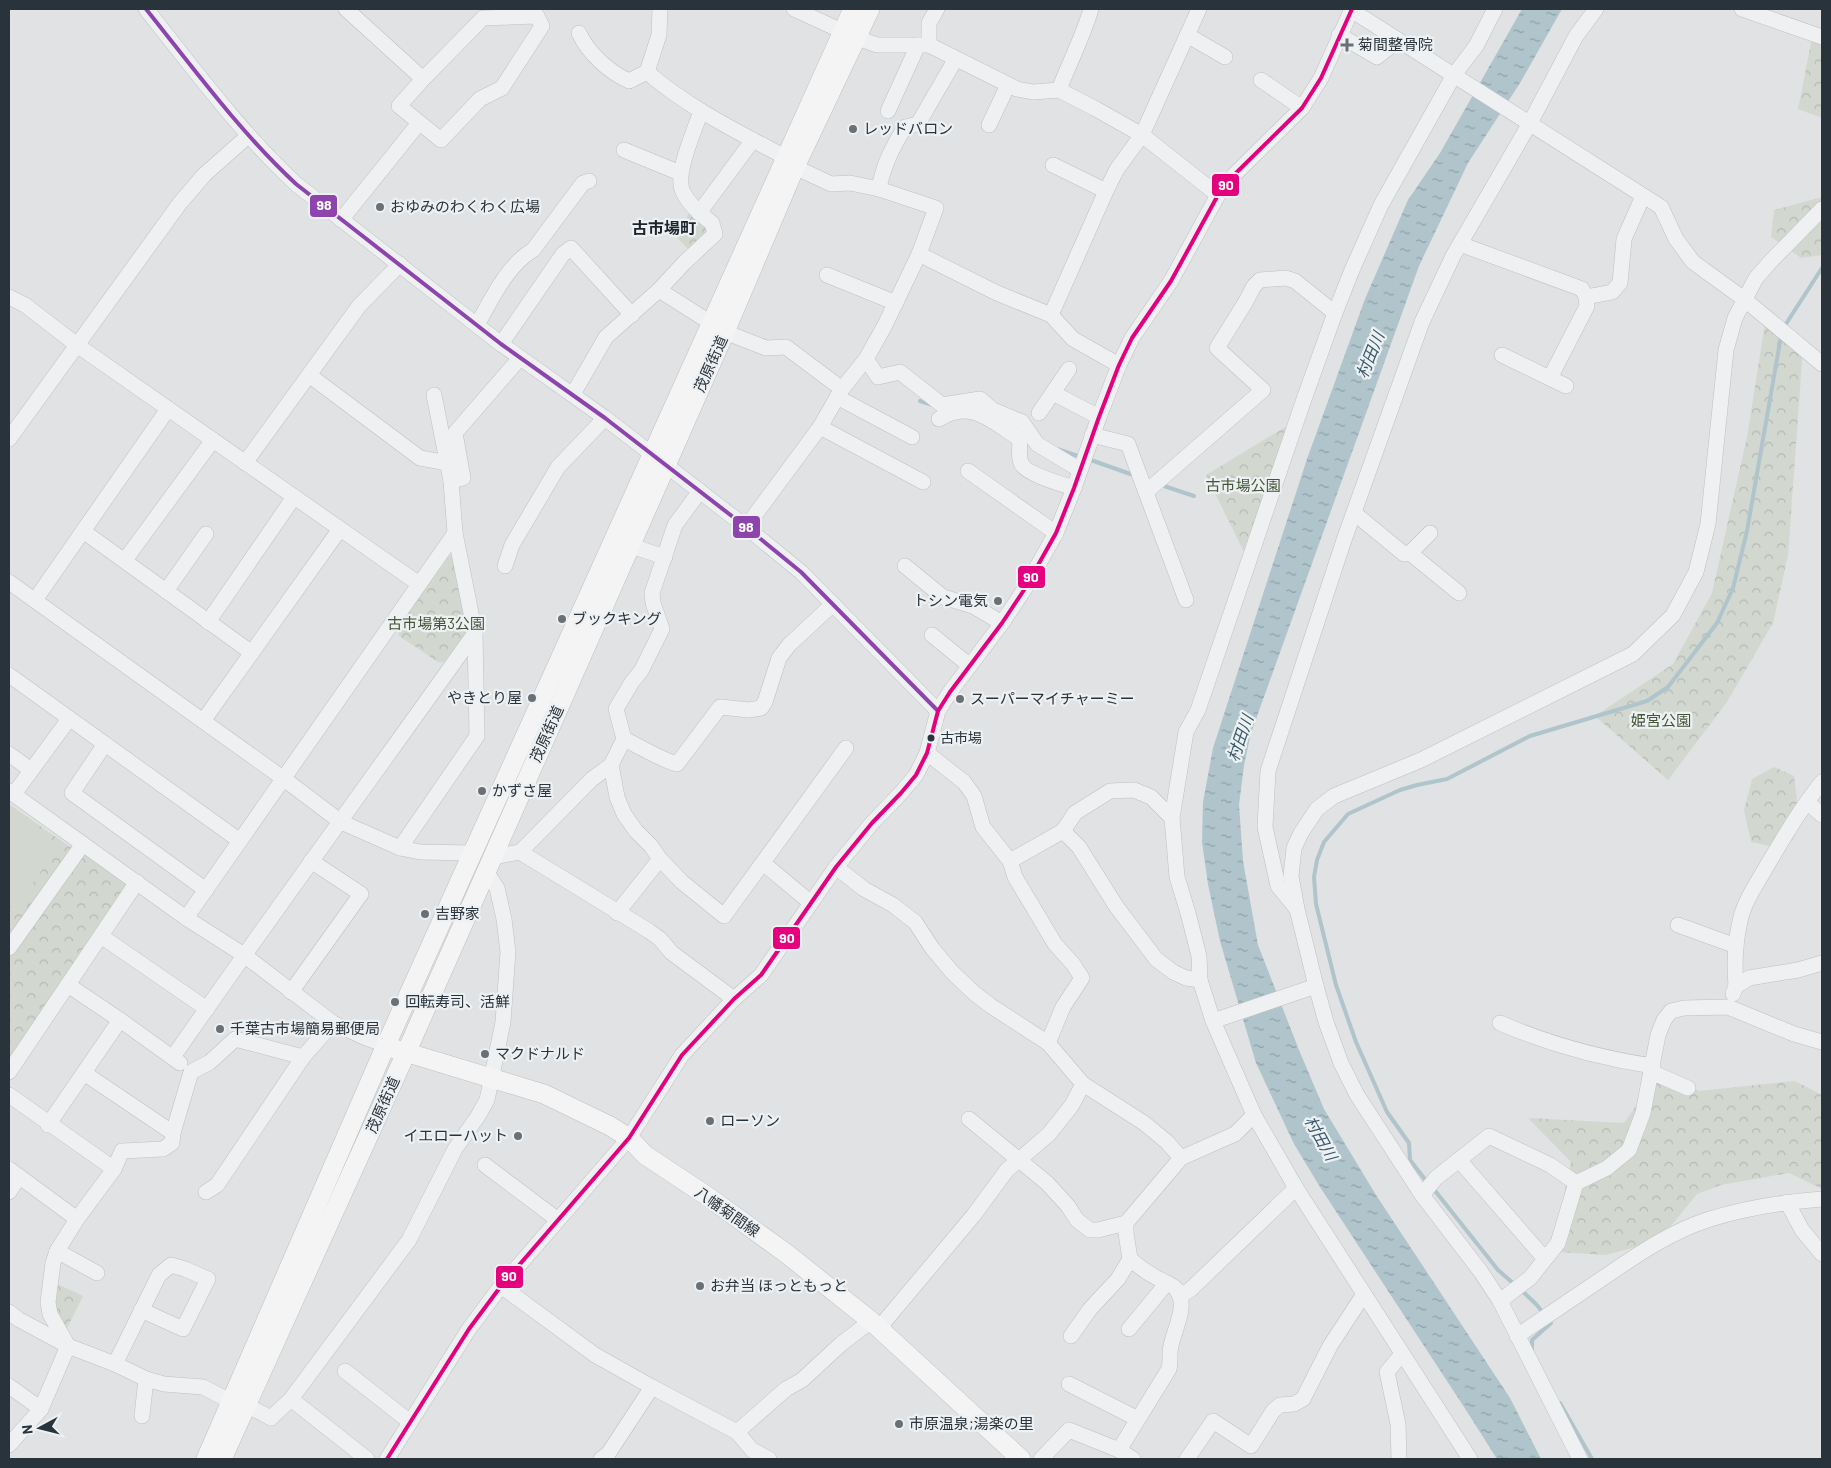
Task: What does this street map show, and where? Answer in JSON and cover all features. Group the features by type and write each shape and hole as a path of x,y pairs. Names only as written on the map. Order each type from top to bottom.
{"main road":[{"name":"茂原街道","path":"222,1459 239,1403 386,1045 473,853 659,459 848,34 853,9"},
{"name":"茂原街道","path":"848,34 870,9"},
{"name":"茂原街道","path":"206,1459 239,1403 406,1053 631,546 659,459"},
{"name":"八幡菊間線","path":"386,1045 406,1053 544,1094 610,1126 629,1138 645,1155 707,1196 787,1254 875,1325 1021,1459"}],"street":[{"path":"146,9 248,136 296,184 501,344 573,394 746,526 800,572 938,711"},
{"path":"346,9 423,78"},
{"path":"579,33 584,45 617,76 629,81 646,72 659,35 660,9"},
{"path":"794,9 877,46 924,45 1017,89 1033,92 1059,90 1142,135 1218,195"},
{"path":"888,111 924,45 929,22 937,9"},
{"path":"1059,90 1091,9"},
{"path":"1051,315 1106,191 1117,169 1142,135 1199,9"},
{"path":"1470,1459 1296,1188 1254,1116 1213,1021 1200,980 1199,956 1177,877 1172,818 1186,732 1198,710 1269,498 1335,313 1381,205 1454,75 1476,46 1495,9"},
{"path":"1297,909 1278,886 1265,827 1268,772 1354,513 1422,322 1460,244 1530,123 1576,36 1596,9"},
{"path":"1742,9 1822,37"},
{"path":"388,1459 469,1328 501,1286 629,1138 682,1055 734,999 761,975 836,867 872,823 916,775 927,753 938,711 1024,590 1056,533 1074,488 1098,417 1132,338 1171,281 1218,195 1235,174 1302,108 1321,78 1352,10 1661,207 1676,238 1693,262 1744,299 1822,364"},
{"path":"537,16 542,26 502,88 480,99 441,140 399,106 423,78 483,18 537,16"},
{"path":"1187,35 1225,57"},
{"path":"1339,35 1377,57 1398,40"},
{"path":"878,189 891,149 905,127 918,124 955,60"},
{"path":"646,72 701,111 831,184 850,183 878,189 936,208 919,254 896,303 866,358 840,393 820,426 746,526"},
{"path":"1261,80 1302,108"},
{"path":"989,126 1008,85"},
{"path":"573,394 606,337 659,290 715,234 712,223 698,213 682,191 680,173 701,111"},
{"path":"341,220 419,123"},
{"path":"9,439 15,422 77,346 180,203 204,175 248,136"},
{"path":"698,213 753,140"},
{"path":"624,150 680,173"},
{"path":"1053,165 1106,191"},
{"path":"477,324 504,279 525,254 533,250 583,183 589,181"},
{"path":"1586,297 1612,292 1620,283 1624,239 1643,196"},
{"path":"1580,1459 1500,1301 1481,1272 1422,1195 1357,1095 1341,1063 1326,1022 1297,909 1291,876 1294,848 1300,834 1317,809 1334,796 1421,760 1633,654 1672,615 1696,572 1703,550 1708,524 1726,350 1735,318 1756,278 1822,210"},
{"path":"1460,244 1582,289 1586,297 1587,306 1550,378"},
{"path":"501,344 562,254 571,248 632,315"},
{"path":"919,254 997,293 1051,315 1073,339 1119,365"},
{"path":"245,463 359,306 400,264"},
{"path":"827,275 896,303"},
{"path":"1146,492 1263,390 1217,348 1254,286 1260,280 1286,278 1295,281 1335,313"},
{"path":"659,290 718,327 766,348 786,347 840,393 912,437"},
{"path":"9,297 25,305 77,346 420,584"},
{"path":"1502,355 1566,386"},
{"path":"451,481 462,478 455,433 520,358"},
{"path":"866,358 878,377 900,372 942,405 980,399 994,410 1022,422 1037,444 1080,470"},
{"path":"1039,413 1069,369"},
{"path":"308,375 420,458 448,464"},
{"path":"1053,393 1098,417"},
{"path":"400,848 477,736 475,632 455,533 451,481 434,395"},
{"path":"35,600 168,409"},
{"path":"939,419 950,412 974,411 1020,439 1019,456 1022,465 1028,471 1074,488"},
{"path":"505,566 512,545 558,468 605,418"},
{"path":"820,426 923,482"},
{"path":"1092,435 1128,444 1186,600"},
{"path":"125,560 213,440"},
{"path":"968,471 1056,533"},
{"path":"9,1312 68,1346 115,1364 146,1379 164,1384 203,1387 271,1418 291,1399 408,1240 420,1220 448,1161 487,1100 503,1022 508,952 504,919 489,864 520,852 592,779 611,765 624,739 616,709 632,682 641,672 662,629 653,603 652,593 675,525 700,491"},
{"path":"208,622 294,497"},
{"path":"1354,513 1404,554 1410,553 1430,534"},
{"path":"203,721 340,529"},
{"path":"83,531 252,653"},
{"path":"186,918 455,533"},
{"path":"166,591 206,534"},
{"path":"631,546 665,557"},
{"path":"1410,553 1459,593"},
{"path":"905,566 943,597 973,606 1002,623"},
{"path":"9,582 341,822 400,848 420,852 473,853"},
{"path":"624,739 667,762 676,764 720,707 749,710 761,708 765,702 779,658 789,645 833,604"},
{"path":"173,1057 475,632"},
{"path":"932,635 970,666"},
{"path":"9,675 240,841"},
{"path":"69,718 31,770 11,793 186,918 244,955 333,1023 386,1045"},
{"path":"105,744 72,794 206,890"},
{"path":"611,765 617,797 624,814 636,831 682,882 724,916 846,748"},
{"path":"927,753 964,782 974,796 983,827 1010,862 1015,877 1033,910 1055,944 1073,964 1082,978 1063,1007 1048,1043"},
{"path":"9,754 31,770"},
{"path":"1728,1007 1736,986 1734,958 1740,919 1750,896 1789,828 1822,782"},
{"path":"1010,862 1063,831 1076,813 1110,791 1134,790 1151,797 1172,818"},
{"path":"1807,802 1822,815"},
{"path":"1063,831 1078,847 1116,906 1156,959 1173,972 1186,978 1200,980"},
{"path":"9,948 83,844"},
{"path":"520,852 649,931 660,939 672,953 734,999"},
{"path":"618,913 660,859"},
{"path":"291,992 361,894 311,861"},
{"path":"763,863 811,903"},
{"path":"836,867 864,889 915,922 932,948 952,972 974,993 1048,1043 1083,1084 1144,1123 1167,1142 1181,1158"},
{"path":"9,1072 137,882"},
{"path":"1678,925 1736,946"},
{"path":"101,936 207,1009"},
{"path":"1736,986 1749,978 1798,970 1822,963"},
{"path":"68,984 173,1057 191,1072"},
{"path":"1213,1021 1316,986"},
{"path":"1500,1301 1530,1278 1558,1243 1576,1183 1607,1168 1629,1150 1643,1113 1661,1028 1671,1011 1684,1008 1728,1007 1794,1034 1822,1042"},
{"path":"48,1124 120,1020"},
{"path":"206,1192 217,1186 303,1058 333,1023"},
{"path":"1500,1023 1538,1039 1652,1069 1688,1088"},
{"path":"68,1346 50,1314 48,1302 53,1263 57,1251 77,1219 114,1169 122,1151 163,1149 172,1143 173,1133 191,1072 210,1062 235,1039 303,1058"},
{"path":"84,1073 173,1133"},
{"path":"737,1432 786,1389 802,1380 841,1344 875,1325 973,1216 1007,1170 1049,1134 1072,1105 1083,1084"},
{"path":"9,1095 114,1169"},
{"path":"970,1118 1060,1195 1077,1220 1090,1230 1098,1230 1126,1222 1181,1158 1235,1134 1254,1116"},
{"path":"1422,1195 1436,1178 1489,1136 1550,1165 1576,1183"},
{"path":"1459,1160 1545,1259"},
{"path":"484,1165 558,1220"},
{"path":"9,1192 14,1173 77,1219"},
{"path":"1180,1296 1190,1290 1296,1188"},
{"path":"1517,1336 1627,1262 1680,1231 1708,1220 1787,1202 1822,1199"},
{"path":"1787,1202 1802,1230 1822,1254"},
{"path":"1071,1336 1090,1309 1118,1279 1130,1259 1126,1222"},
{"path":"57,1251 97,1273"},
{"path":"1119,1450 1169,1369 1171,1343 1180,1317 1180,1296 1175,1288 1130,1259"},
{"path":"115,1364 141,1310 159,1275 171,1265 208,1279 183,1329 141,1310"},
{"path":"1129,1329 1167,1283"},
{"path":"501,1286 595,1355 652,1388 737,1432 750,1455 769,1459"},
{"path":"1187,1459 1213,1421 1252,1446 1273,1412 1280,1405 1294,1404 1303,1399 1330,1346 1364,1294"},
{"path":"9,1445 41,1409 68,1346"},
{"path":"1399,1459 1398,1424 1387,1372 1402,1354"},
{"path":"345,1371 410,1422"},
{"path":"142,1416 146,1379"},
{"path":"1069,1384 1138,1419"},
{"path":"9,1386 41,1409"},
{"path":"601,1459 608,1454 652,1388"},
{"path":"291,1399 367,1459"},
{"path":"1041,1459 1069,1430 1119,1450 1132,1459"}],"green space":[{"path":"1813,33 1822,37 1822,118 1798,109"},
{"path":"1822,197 1822,255 1801,258 1771,237 1774,210"},
{"path":"690,210 706,226 706,232 689,250 674,234 682,229"},
{"name":"姫宮公園","path":"1766,317 1803,348 1788,555 1773,623 1727,702 1668,780 1595,716 1673,664 1712,593 1747,437"},
{"name":"古市場公園","path":"1297,420 1248,560 1206,475"},
{"name":"古市場第3公園","path":"450,555 455,556 468,630 444,662 438,662 399,636 397,628"},
{"path":"1774,767 1794,776 1797,816 1793,840 1770,846 1751,842 1744,810 1752,779"},
{"path":"9,804 73,849 9,938"},
{"path":"9,810 59,846 18,904 9,898"},
{"path":"82,851 131,886 9,1063 9,957"},
{"path":"1660,1072 1699,1091 1795,1081 1822,1095 1822,1189 1789,1173 1721,1185 1697,1194 1666,1232 1650,1243 1606,1255 1560,1252 1559,1219 1571,1162 1528,1118 1624,1123"},
{"path":"55,1283 83,1296 67,1328 55,1307"}],"water":[{"name":"村田川","path":"1522,9 1562,9 1520,83 1468,163 1419,266 1251,733 1244,765 1239,805 1243,861 1258,945 1324,1109 1376,1195 1510,1398 1541,1459 1497,1459 1294,1144 1256,1063 1220,941 1208,884 1202,842 1203,802 1213,748 1307,459 1365,299 1408,200 1440,153"}],"waterway":[{"path":"1784,327 1822,268"},
{"path":"1427,1182 1410,1160 1409,1143 1387,1112 1356,1042 1336,985 1316,904 1314,877 1317,860 1324,842 1348,814 1400,790 1447,779 1530,736 1647,701 1668,687 1717,623 1733,588 1747,531 1781,336"},
{"path":"920,401 933,405"},
{"path":"1057,449 1081,457"},
{"path":"1088,459 1136,476"},
{"path":"1161,485 1194,496"},
{"path":"1432,1187 1498,1270 1514,1284"},
{"path":"1520,1289 1544,1314"},
{"path":"1532,1353 1532,1340 1551,1323 1549,1320"},
{"path":"1560,1403 1592,1459"}],"transit line":[{"name":"98","path":"146,9 237,122 296,184 501,344 605,418 801,572 938,711"},
{"name":"90","path":"387,1459 469,1329 501,1286 629,1138 682,1055 734,999 761,975 836,867 872,823 916,775 927,753 938,711 1024,590 1056,533 1119,365 1132,338 1171,281 1218,195 1235,174 1302,108 1321,78 1352,9"}],"place":[{"name":"菊間整骨院","path":"1347,45"},
{"name":"レッドバロン","path":"853,129"},
{"name":"おゆみのわくわく広場","path":"380,207"},
{"name":"トシン電気","path":"998,601"},
{"name":"ブックキング","path":"562,619"},
{"name":"やきとり屋","path":"532,698"},
{"name":"スーパーマイチャーミー","path":"960,699"},
{"name":"古市場","path":"931,738"},
{"name":"かずさ屋","path":"482,791"},
{"name":"吉野家","path":"425,914"},
{"name":"回転寿司、活鮮","path":"395,1002"},
{"name":"千葉古市場簡易郵便局","path":"220,1029"},
{"name":"マクドナルド","path":"485,1054"},
{"name":"ローソン","path":"710,1121"},
{"name":"イエローハット","path":"518,1136"},
{"name":"お弁当 ほっともっと","path":"700,1286"},
{"name":"市原温泉;湯楽の里","path":"899,1424"}],"district":[{"name":"古市場町","path":"664,228"}]}
